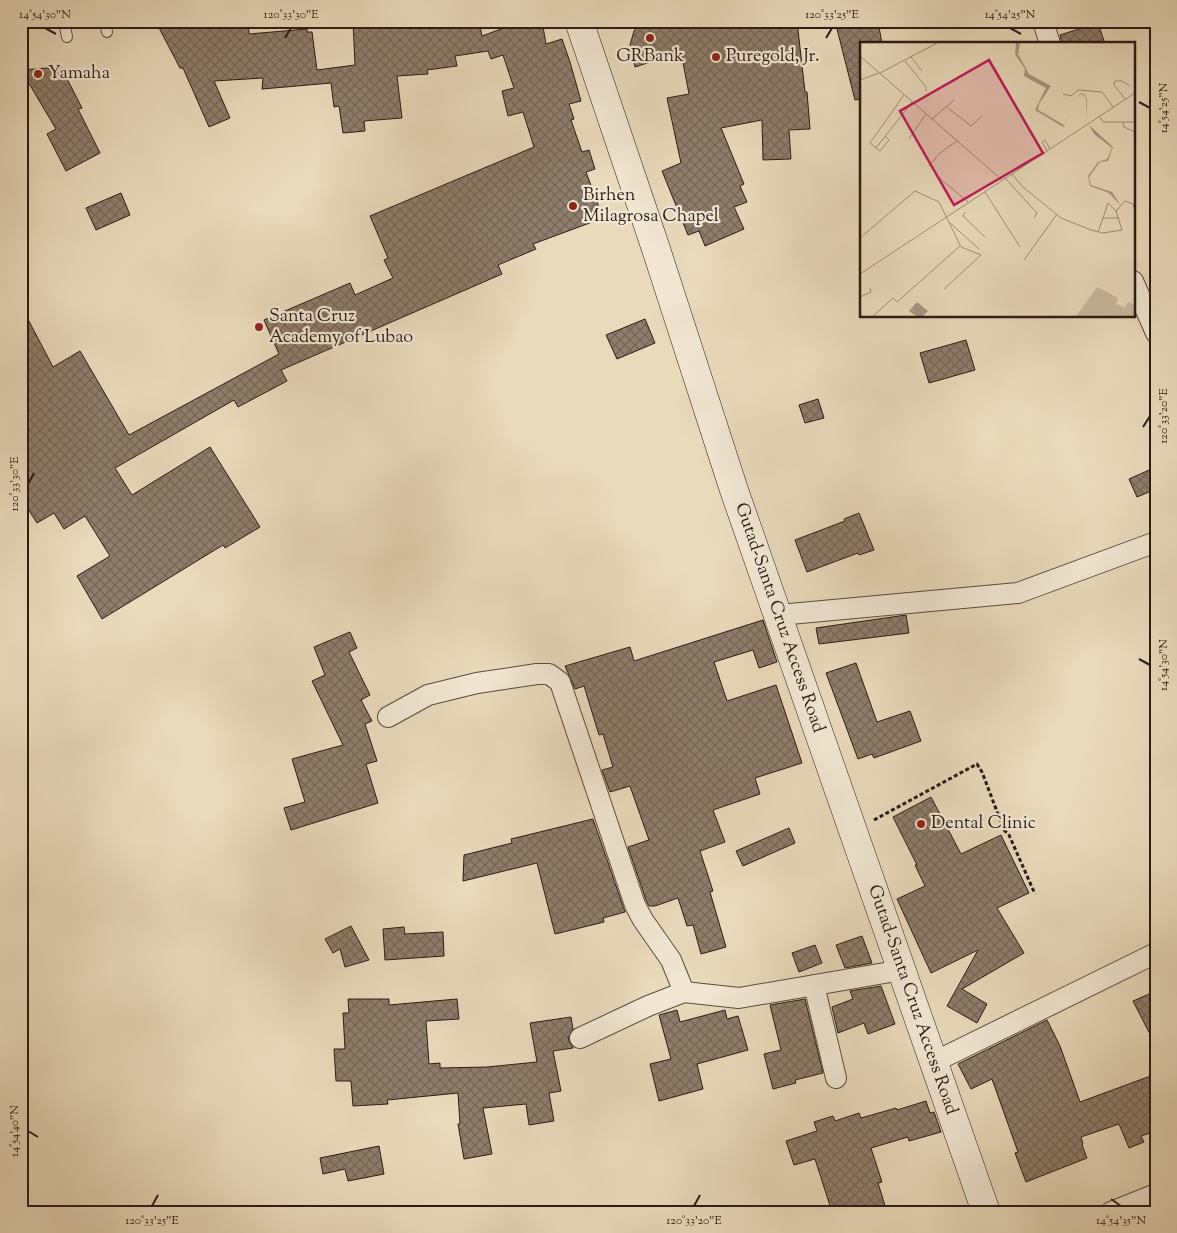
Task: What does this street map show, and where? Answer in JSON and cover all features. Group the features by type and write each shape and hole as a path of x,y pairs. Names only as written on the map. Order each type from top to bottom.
{"main road":[{"name":"Gutad-Santa Cruz Access Road","path":"579,21 656,249 734,490 986,1212"}],"street":[{"path":"1043,21 1049,42"},
{"path":"1134,283 1156,333"},
{"path":"779,615 1018,593 1156,542"},
{"path":"388,718 428,695 477,683 536,674 549,674 560,682 635,905 643,920 671,960 684,992"},
{"path":"934,1062 1156,953"},
{"path":"580,1038 648,1006 684,992 738,998 902,970"},
{"path":"814,985 836,1078"},
{"path":"1111,1212 1156,1194"}],"lane":[{"path":"64,21 67,37"},
{"path":"105,21 107,32"}],"path":[{"path":"854,831 977,764 982,772 1004,830 1009,835 1035,894"}],"building":[{"path":"202,21 248,21 249,34 307,29 307,32 312,32 317,70 355,65 353,21 461,21 461,25 479,22 482,36 512,25 511,21 542,21 546,44 562,39 570,62 581,101 569,104 574,119 571,120 582,152 589,150 595,169 586,172 603,218 533,244 536,249 498,265 502,274 281,370 287,381 238,407 234,400 115,468 132,495 210,447 260,527 225,548 223,545 102,619 77,576 110,556 85,516 64,529 54,513 37,523 21,498 21,306 53,367 80,351 129,435 279,354 264,320 350,283 355,295 393,278 384,260 388,258 370,216 534,147 523,112 508,116 502,91 514,88 503,55 491,59 488,51 455,56 457,66 427,70 428,74 397,76 402,118 364,121 365,131 343,133 339,106 334,107 331,83 262,89 263,78 214,81 230,118 209,127 183,68 180,68 157,24"},
{"path":"646,21 797,21 810,129 789,130 791,159 763,160 762,120 721,128 744,184 740,186 747,202 734,207 744,229 705,246 699,231 688,235 662,171 681,163 667,98 689,94 681,52 635,67 630,45 634,31 640,23"},
{"path":"835,21 878,21 882,42 860,42 860,99 855,100"},
{"path":"1098,23 1104,42 1062,42 1060,35"},
{"path":"61,67 82,108 78,109 100,153 66,171 47,134 56,129 21,70"},
{"path":"121,193 130,215 96,230 86,208"},
{"path":"645,319 655,343 617,359 606,335"},
{"path":"966,340 975,370 929,383 920,353"},
{"path":"818,399 824,418 805,423 799,405"},
{"path":"1156,467 1156,489 1137,497 1129,479"},
{"path":"859,513 874,550 859,555 858,553 807,572 795,540 845,521 844,519"},
{"path":"906,615 909,633 819,644 816,628"},
{"path":"763,620 777,662 759,668 753,650 714,662 727,701 776,685 802,763 755,778 760,794 713,810 725,842 700,851 713,891 710,892 726,947 701,954 693,925 687,926 678,898 655,906 649,906 646,900 628,847 649,840 630,786 610,792 602,770 613,767 603,734 599,735 584,686 575,689 565,666 630,647 634,661"},
{"path":"350,632 357,648 349,652 370,695 361,700 372,721 365,724 377,761 366,764 378,803 291,830 284,808 305,802 292,759 343,745 312,681 325,675 314,647"},
{"path":"856,663 877,722 910,711 921,741 874,758 872,754 858,759 826,673"},
{"path":"931,797 961,854 1001,835 1029,893 997,908 1024,953 962,989 987,1004 977,1023 947,1006 978,950 931,973 897,899 925,886 915,865 917,865 893,817"},
{"path":"593,819 625,912 603,918 604,922 555,934 537,863 463,881 464,855 512,843 511,839"},
{"path":"789,828 795,843 743,866 736,851"},
{"path":"351,926 369,960 345,967 340,949 333,953 325,939"},
{"path":"404,927 405,934 443,932 444,956 385,960 383,929"},
{"path":"862,936 872,963 845,968 836,945"},
{"path":"815,945 822,963 799,972 792,953"},
{"path":"881,986 895,1024 868,1034 864,1023 838,1033 832,1007 853,999 850,991"},
{"path":"1156,991 1156,1046 1133,1001"},
{"path":"348,999 389,999 389,1005 457,999 459,1019 426,1021 429,1064 440,1063 440,1068 487,1067 537,1062 530,1023 571,1017 573,1029 568,1038 573,1048 553,1051 561,1091 549,1093 554,1121 529,1125 526,1104 483,1108 492,1154 464,1159 458,1124 460,1124 458,1093 387,1100 388,1104 353,1106 351,1081 336,1081 334,1049 345,1049 343,1013 349,1013"},
{"path":"805,999 823,1073 795,1080 796,1083 773,1089 764,1054 781,1050 770,1005"},
{"path":"677,1010 680,1022 725,1010 727,1019 738,1016 748,1050 697,1064 703,1089 659,1101 650,1064 671,1059 659,1015"},
{"path":"1047,1020 1060,1046 1080,1102 1156,1074 1156,1131 1141,1136 1144,1142 1129,1148 1119,1124 1081,1137 1087,1158 1026,1182 1015,1153 1018,1152 992,1079 971,1089 958,1064"},
{"path":"926,1101 930,1113 934,1112 941,1132 909,1141 908,1137 871,1148 882,1182 878,1183 887,1212 832,1212 815,1159 794,1165 786,1141 817,1131 814,1122 833,1116 835,1121 859,1113 861,1118"},
{"path":"379,1146 384,1174 348,1181 345,1169 323,1174 320,1158"}],"place":[{"name":"GRBank","path":"650,38"},
{"name":"Puregold, Jr.","path":"716,57"},
{"name":"Yamaha","path":"38,74"},
{"name":"Birhen Milagrosa Chapel","path":"573,206"},
{"name":"Santa Cruz Academy of Lubao","path":"259,327"},
{"name":"Dental Clinic","path":"921,824"}]}
